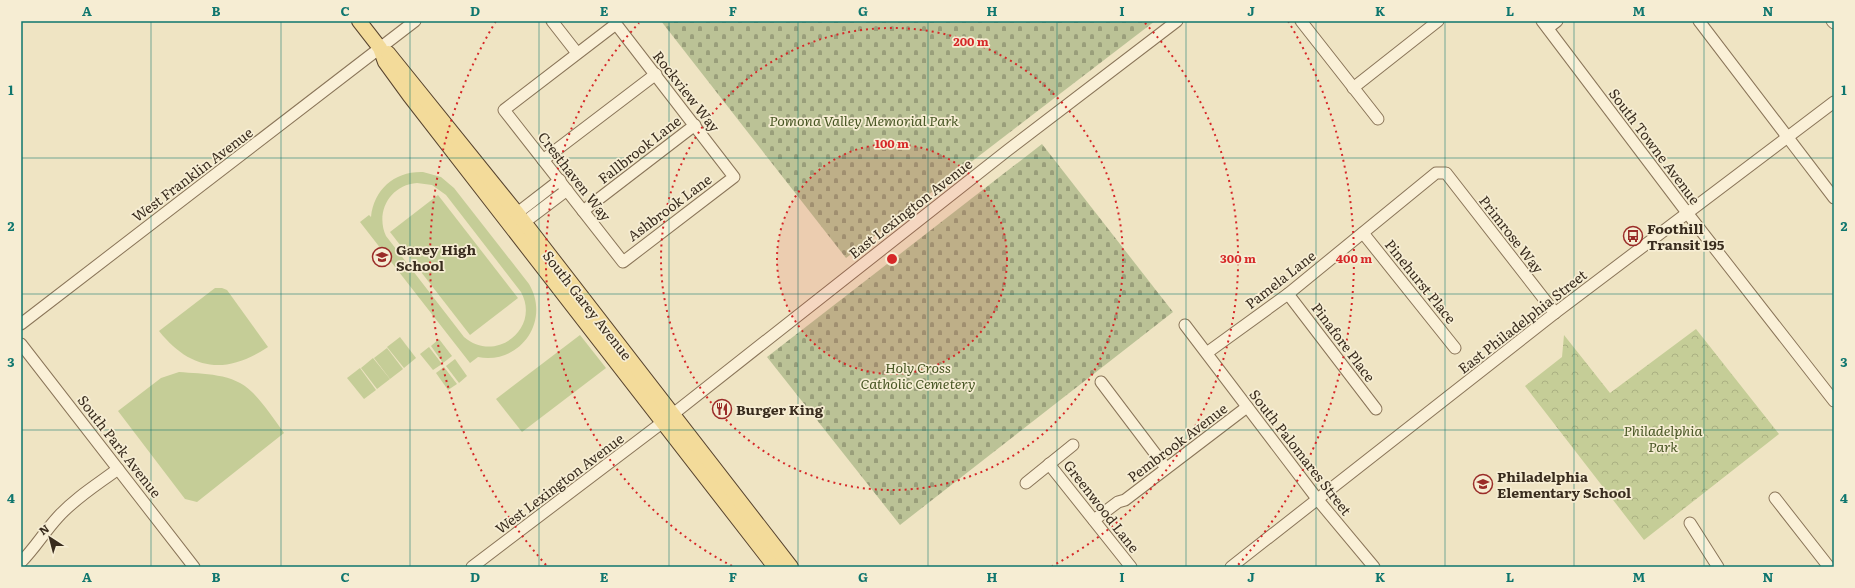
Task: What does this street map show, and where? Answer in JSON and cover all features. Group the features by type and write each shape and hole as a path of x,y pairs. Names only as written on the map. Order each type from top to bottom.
{"main road":[{"name":"South Garey Avenue","path":"359,21 380,48 385,62 410,95 516,221 668,418 791,567"},
{"name":"South Garey Avenue","path":"668,418 775,567"}],"street":[{"name":"West Franklin Avenue","path":"21,324 415,21"},
{"path":"552,21 577,53"},
{"name":"East Lexington Avenue","path":"668,418 1008,150 1177,21"},
{"path":"1301,21 1378,119"},
{"path":"1353,88 1438,21"},
{"path":"1545,25 1557,21"},
{"path":"1699,21 1834,198"},
{"name":"Rockview Way","path":"577,53 616,24 734,177"},
{"name":"South Towne Avenue","path":"1545,25 1688,214 1834,401"},
{"name":"Cresthaven Way","path":"577,53 504,110 623,262"},
{"path":"543,160 656,74"},
{"name":"East Philadelphia Street","path":"1231,567 1555,313 1688,214 1834,102"},
{"name":"Fallbrook Lane","path":"583,211 695,125"},
{"name":"Pamela Lane","path":"1208,352 1288,294 1436,173 1446,173"},
{"name":"Primrose Way","path":"1446,173 1555,313"},
{"name":"Ashbrook Lane","path":"623,262 734,177"},
{"path":"516,221 560,180"},
{"path":"516,221 567,190"},
{"name":"Pinehurst Place","path":"1363,233 1455,348"},
{"name":"Pinafore Place","path":"1288,294 1376,409"},
{"name":"South Palomares Street","path":"1185,325 1208,352 1247,407 1318,500 1374,567"},
{"name":"South Park Avenue","path":"21,344 194,567"},
{"path":"1101,382 1166,468"},
{"name":"Pembrook Avenue","path":"1096,523 1123,506 1125,500 1247,407"},
{"name":"West Lexington Avenue","path":"472,567 668,418"},
{"path":"1026,483 1073,445"},
{"name":"Greenwood Lane","path":"1049,464 1131,567"},
{"path":"21,562 32,551 58,517 72,504 118,469"},
{"path":"1775,498 1829,567"},
{"path":"1690,523 1718,567"}],"green space":[{"name":"Pomona Valley Memorial Park","path":"661,21 1155,21 846,258"},
{"name":"Holy Cross Catholic Cemetery","path":"1042,144 1173,312 900,525 767,357"},
{"path":"413,172 423,172 441,177 454,188 529,284 535,298 536,312 534,325 528,337 518,347 507,354 493,358 478,357 470,363 360,222 369,215 371,217 376,198 381,190 395,178","holes":["417,183 432,185 446,195 521,292 526,306 525,318 520,330 512,338 501,344 489,347 476,344 464,337 386,236 382,218 387,201 392,194 407,185"]},
{"path":"438,195 518,298 470,335 390,232"},
{"path":"215,288 227,290 268,347 253,356 238,362 223,365 210,364 196,361 184,354 171,344 159,331"},
{"name":"Philadelphia Park","path":"1696,329 1779,434 1644,540 1525,386 1562,357 1564,335 1610,393"},
{"path":"580,335 606,368 522,432 496,399"},
{"path":"400,337 416,358 404,368 387,347"},
{"path":"439,339 452,356 443,363 431,346"},
{"path":"429,347 442,364 433,370 420,354"},
{"path":"387,348 403,369 390,379 374,358"},
{"path":"373,358 390,379 377,389 361,368"},
{"path":"455,359 467,376 459,383 446,366"},
{"path":"444,367 457,384 448,390 436,373"},
{"path":"360,368 376,390 364,399 347,378"},
{"path":"179,372 218,376 236,381 245,386 261,402 284,433 197,502 185,499 118,411 161,378"}],"place":[{"name":"Foothill Transit 195","path":"1633,236"},
{"name":"Garey High School","path":"382,257"},
{"name":"Burger King","path":"722,409"},
{"name":"Philadelphia Elementary School","path":"1483,484"}]}
